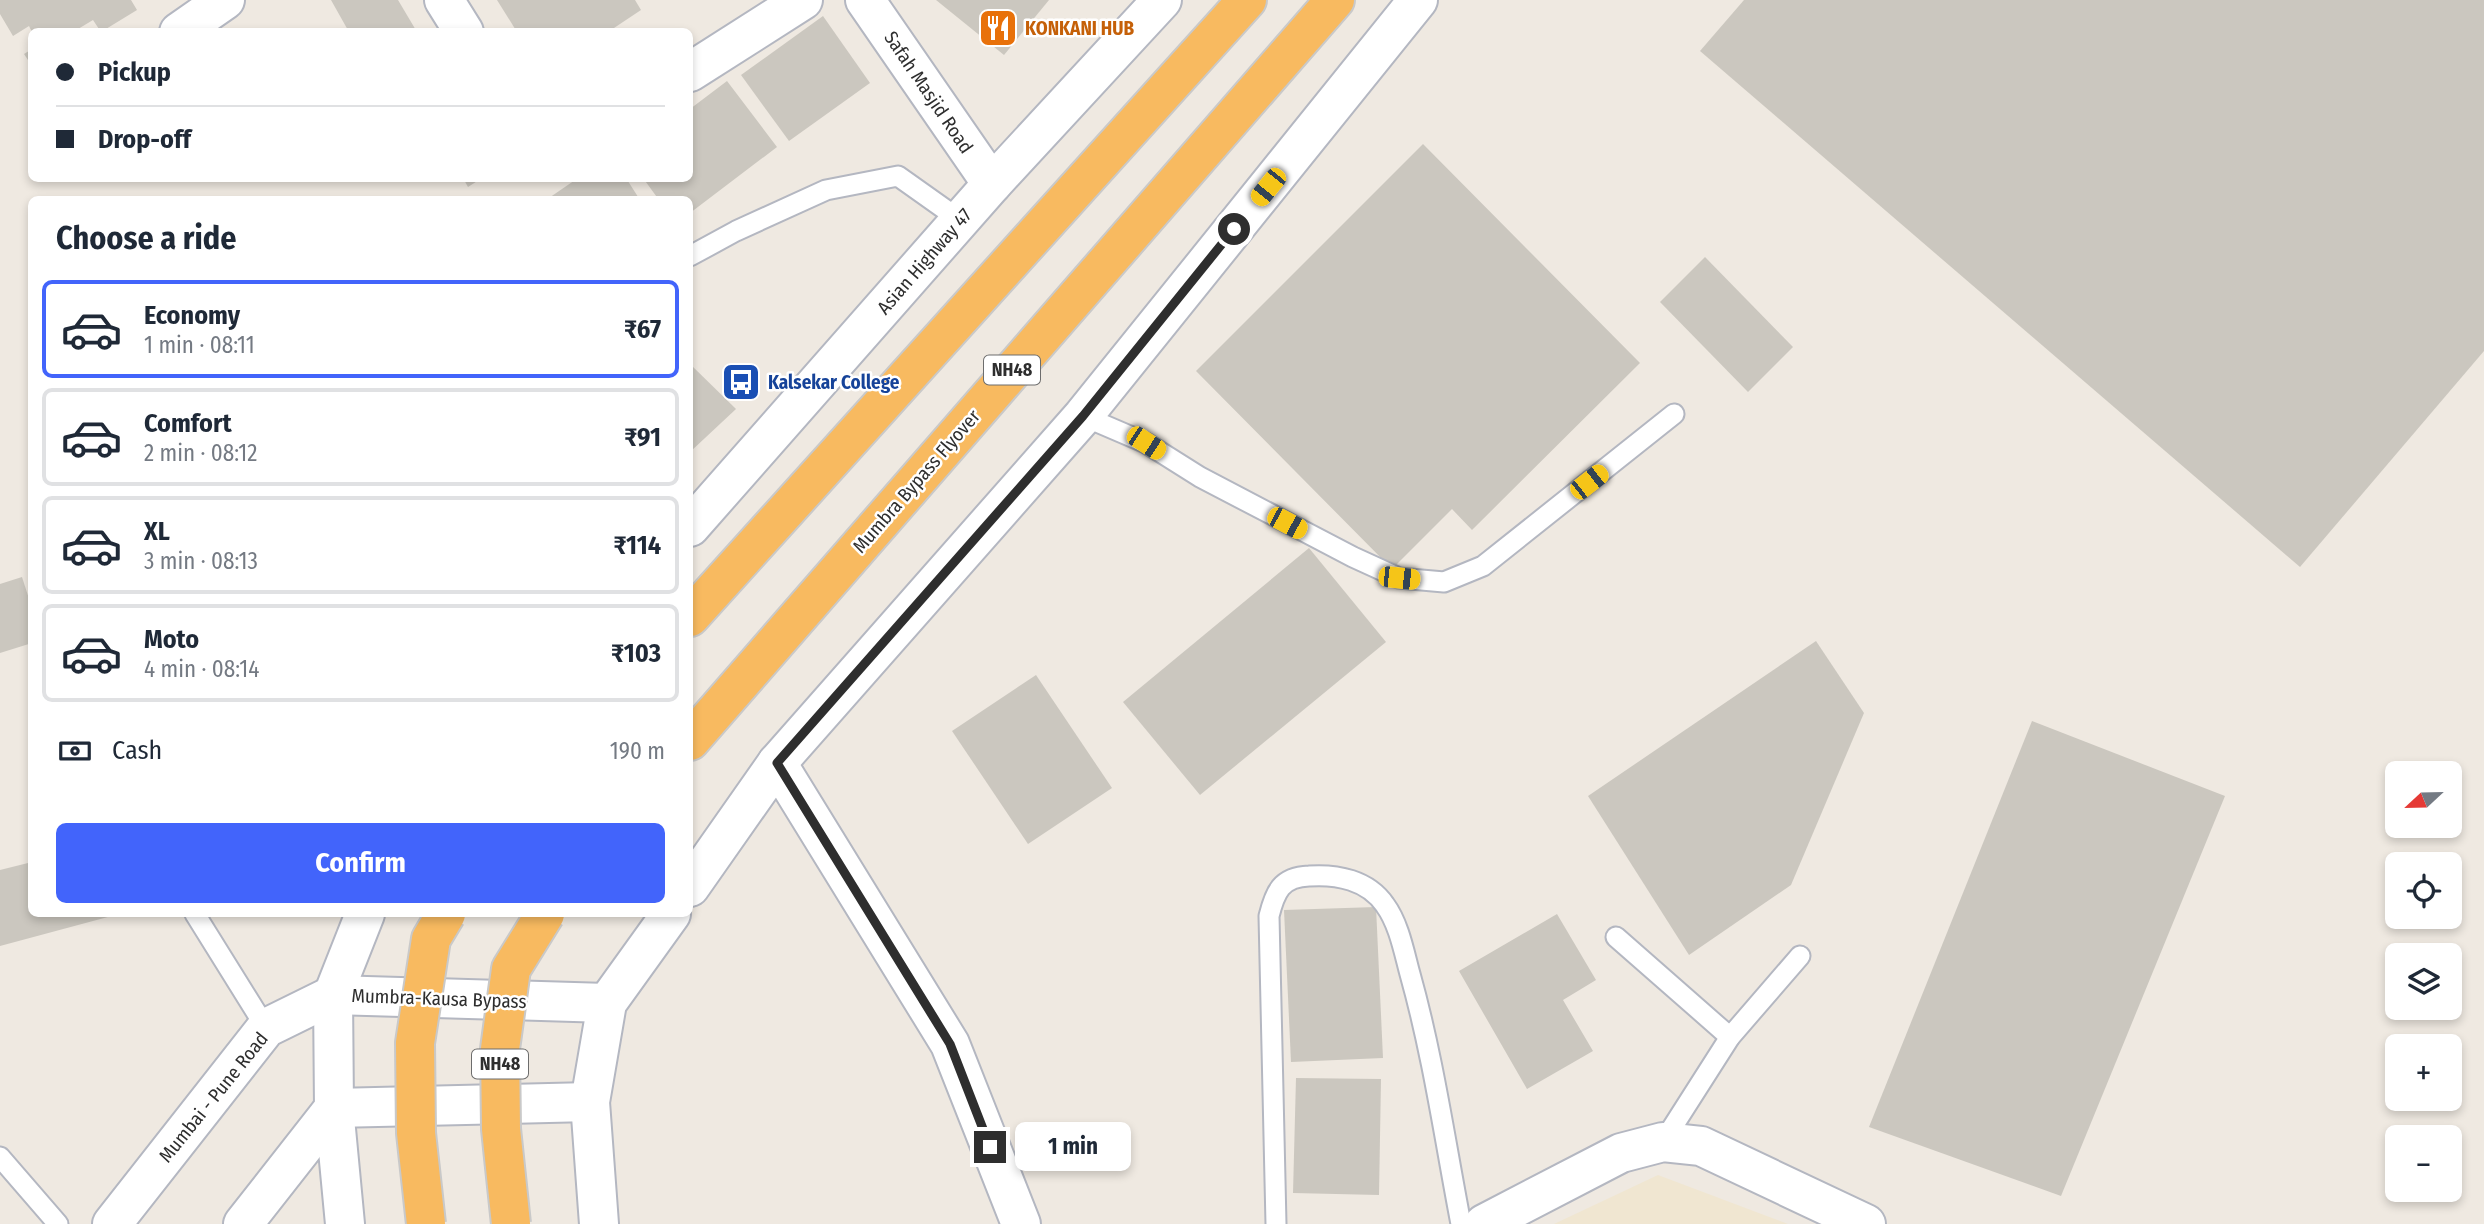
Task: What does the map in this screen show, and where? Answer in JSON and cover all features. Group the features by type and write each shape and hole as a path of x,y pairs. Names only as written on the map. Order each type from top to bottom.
{"highway":[{"path":"693,614 1247,0"},
{"name":"Mumbra Bypass Flyover","path":"693,738 1335,0"},
{"path":"426,1224 416,1133 415,1043 431,939 444,917"},
{"name":"NH48","path":"511,1224 501,1129 500,1049 512,969 543,917"}],"main road":[{"path":"185,28 225,0"},
{"path":"444,0 462,28"},
{"path":"693,70 803,0"},
{"name":"Safah Masjid Road","path":"866,0 992,184"},
{"name":"Asian Highway 47","path":"693,524 992,184 1162,0"},
{"path":"693,883 777,763 1083,416 1418,0"},
{"path":"777,763 950,1044 1021,1224"},
{"path":"333,995 364,917"},
{"path":"599,1224 590,1102 607,1003 669,917"},
{"name":"Mumbai - Pune Road","path":"112,1224 266,1028 333,995"},
{"name":"Mumbra-Kausa Bypass","path":"345,1224 334,1108 333,995 607,1003"},
{"name":"NH48","path":"334,1108 590,1102"},
{"path":"243,1224 334,1108"},
{"path":"1484,1224 1621,1153 1663,1142 1701,1146 1866,1224"}],"lane":[{"path":"693,254 736,231 826,190 876,178 898,176 960,220"},
{"path":"1083,416 1146,443 1200,477 1353,557 1399,578 1444,582 1483,566 1674,414"},
{"path":"1276,1224 1269,916 1275,895 1283,885 1300,876 1332,874 1350,879 1369,889 1385,905 1401,940 1420,1008 1461,1224"},
{"path":"197,917 266,1028"},
{"path":"1616,937 1730,1037"},
{"path":"1663,1142 1730,1037 1800,956"},
{"path":"0,1157 58,1224"}],"shaded area":[{"path":"1658,1175 1788,1224 1554,1224"}],"building":[{"path":"0,0 131,0 137,10 108,28 98,28 93,20 80,28 29,26 13,36 0,14"},
{"path":"331,0 398,0 415,28 347,28"},
{"path":"497,0 635,0 641,10 614,28 514,28"},
{"name":"KONKANI HUB","path":"936,0 1049,0 1004,55"},
{"path":"1744,0 2484,0 2484,351 2300,567 1700,51"},
{"path":"823,16 870,83 789,141 741,75"},
{"path":"727,81 777,147 693,211 693,196 656,196 646,182 693,182 693,107"},
{"path":"1423,144 1640,363 1472,530 1452,509 1392,569 1196,371"},
{"path":"572,182 629,182 637,196 552,196"},
{"path":"1705,257 1793,347 1748,392 1660,302"},
{"path":"693,367 736,409 693,449"},
{"path":"1309,548 1386,642 1200,795 1123,702"},
{"path":"22,577 28,596 28,644 0,653 0,584"},
{"path":"1816,641 1864,713 1791,885 1689,955 1588,796"},
{"path":"1036,675 1112,788 1028,844 952,731"},
{"path":"2032,721 2225,796 2061,1196 1869,1127"},
{"path":"28,863 28,917 108,917 0,946 0,870"},
{"path":"1376,907 1383,1058 1291,1062 1284,910"},
{"path":"1557,914 1596,980 1563,1000 1593,1051 1527,1089 1459,971"},
{"path":"1296,1078 1381,1079 1379,1195 1293,1193"}],"place":[{"name":"KONKANI HUB","path":"998,28"},
{"name":"Kalsekar College","path":"741,382"}],"route":[{"path":"990,1147 950,1044 777,763 1083,416 1234,229"}]}
